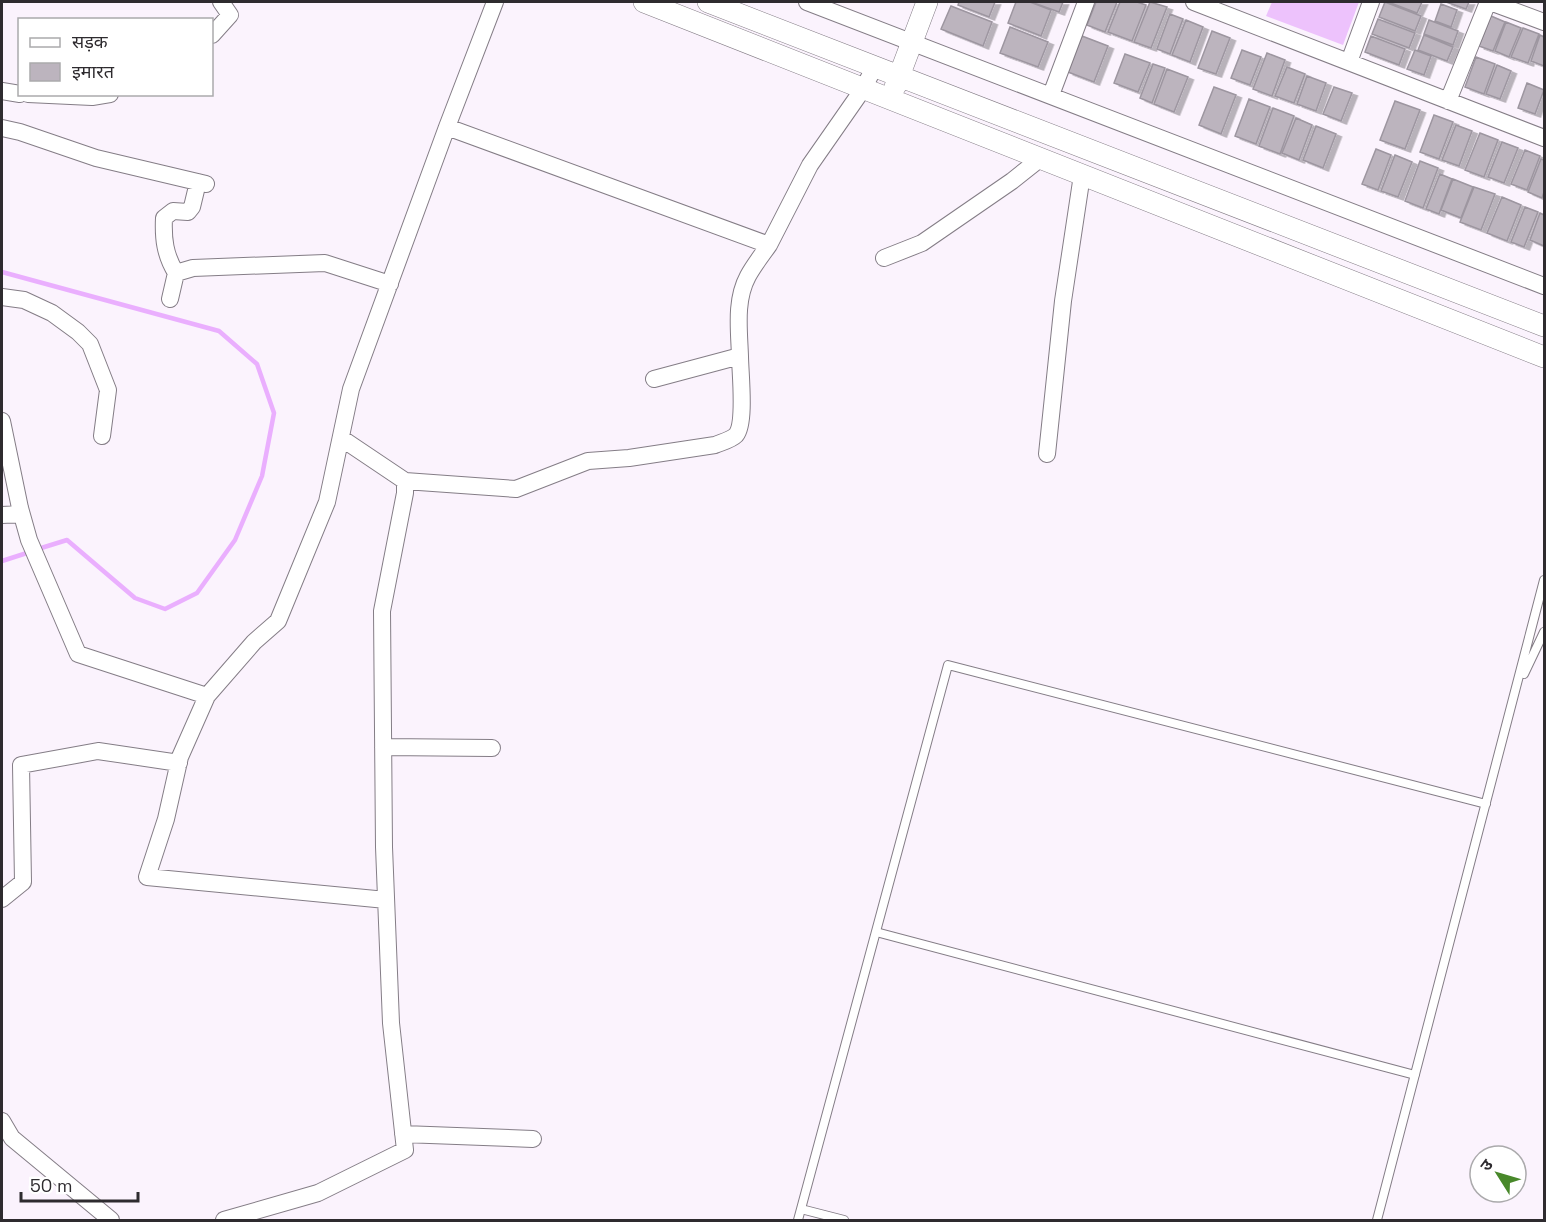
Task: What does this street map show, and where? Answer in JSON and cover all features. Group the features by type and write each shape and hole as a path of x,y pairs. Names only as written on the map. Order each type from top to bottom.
{"street":[{"path":"213,34 230,15 221,2"},
{"path":"386,900 147,877 166,819 179,763 207,696 254,642 278,621 327,502 351,389 495,2"},
{"path":"644,2 1545,357"},
{"path":"708,2 1545,326"},
{"path":"807,2 1545,286"},
{"path":"891,99 927,2"},
{"path":"1051,95 1086,2"},
{"path":"1194,2 1545,138"},
{"path":"1349,62 1371,2"},
{"path":"1448,101 1489,2 1545,22"},
{"path":"341,438 405,481 516,489 588,461 628,458 715,445 737,434 741,422 738,316 747,278 769,245 810,165 863,89 875,66"},
{"path":"2,91 18,94"},
{"path":"71,96 98,96"},
{"path":"447,127 769,245"},
{"path":"2,128 96,158 202,183 188,212 173,211 164,218 163,230 167,259 177,273"},
{"path":"884,258 922,243 1012,181 1041,158"},
{"path":"1047,454 1064,301 1082,175"},
{"path":"177,273 193,268 325,263 390,284"},
{"path":"170,299 177,273"},
{"path":"2,297 24,300 52,313 90,344 108,390 102,436"},
{"path":"654,379 740,356"},
{"path":"2,421 28,540 78,654 207,696"},
{"path":"224,1221 327,1188 405,1150 391,1023 386,900 382,611 405,493 405,481"},
{"path":"2,515 21,514"},
{"path":"383,747 492,748"},
{"path":"2,899 23,882 21,765 98,751 179,763"},
{"path":"2,1121 12,1138 111,1221"},
{"path":"403,1134 533,1139"}],"lane":[{"path":"1377,1221 1545,580"},
{"path":"1516,690 1545,632"},
{"path":"798,1221 948,665 1486,804"},
{"path":"876,932 1415,1075"},
{"path":"801,1209 844,1221"}],"shaded area":[{"path":"1272,2 1359,2 1343,45 1266,16"}],"building":[{"path":"959,2 995,2 989,17 958,5"},
{"path":"1016,2 1030,2 1051,10 1041,36 1008,23"},
{"path":"1031,2 1063,2 1059,12"},
{"path":"1096,2 1117,2 1105,32 1087,25"},
{"path":"1120,2 1137,2 1146,5 1132,41 1108,32"},
{"path":"1150,2 1167,7 1151,48 1134,42"},
{"path":"1385,2 1421,16 1415,31 1379,17"},
{"path":"1388,2 1422,2 1417,13"},
{"path":"1446,2 1469,2 1466,9"},
{"path":"1441,4 1457,10 1451,27 1435,21"},
{"path":"951,6 992,22 983,46 941,29"},
{"path":"1170,14 1183,19 1170,54 1157,49"},
{"path":"1491,16 1505,22 1493,51 1479,46"},
{"path":"1378,19 1415,33 1409,48 1372,34"},
{"path":"1186,20 1203,27 1190,62 1172,55"},
{"path":"1429,20 1458,31 1453,45 1424,34"},
{"path":"1506,22 1521,28 1509,57 1495,51"},
{"path":"1010,27 1048,42 1038,67 1000,53"},
{"path":"1523,28 1539,34 1528,63 1511,57"},
{"path":"1212,31 1230,38 1216,74 1198,68"},
{"path":"1424,35 1453,47 1447,61 1418,50"},
{"path":"1540,35 1544,37 1544,66 1531,61"},
{"path":"1082,36 1108,46 1094,82 1068,72"},
{"path":"1371,36 1405,49 1399,65 1365,52"},
{"path":"1242,50 1261,57 1250,85 1231,78"},
{"path":"1415,50 1431,56 1424,75 1407,69"},
{"path":"1267,53 1285,60 1272,96 1253,89"},
{"path":"1125,54 1150,63 1138,92 1114,83"},
{"path":"1476,57 1495,64 1484,94 1465,87"},
{"path":"1153,64 1165,68 1152,103 1140,98"},
{"path":"1497,65 1511,71 1500,99 1486,94"},
{"path":"1287,67 1305,74 1294,103 1275,96"},
{"path":"1167,69 1188,77 1174,112 1154,104"},
{"path":"1307,76 1326,83 1316,111 1297,104"},
{"path":"1527,83 1544,90 1535,114 1518,108"},
{"path":"1214,87 1236,95 1221,134 1199,125"},
{"path":"1334,87 1352,93 1341,121 1323,114"},
{"path":"1249,99 1270,107 1256,144 1235,136"},
{"path":"1395,101 1420,110 1405,149 1380,140"},
{"path":"1273,108 1294,116 1280,154 1259,146"},
{"path":"1434,115 1453,122 1439,159 1420,152"},
{"path":"1296,118 1312,125 1299,160 1282,153"},
{"path":"1456,125 1472,131 1459,166 1442,160"},
{"path":"1316,126 1336,134 1323,168 1303,160"},
{"path":"1480,133 1498,140 1484,177 1465,170"},
{"path":"1502,142 1518,148 1504,183 1488,177"},
{"path":"1376,149 1391,155 1378,190 1362,184"},
{"path":"1525,150 1540,156 1527,190 1511,184"},
{"path":"1395,155 1412,162 1398,197 1381,191"},
{"path":"1541,159 1544,160 1542,198 1528,192"},
{"path":"1420,161 1438,168 1423,208 1405,201"},
{"path":"1440,174 1452,179 1439,214 1426,209"},
{"path":"1453,179 1473,187 1461,218 1441,210"},
{"path":"1474,187 1495,194 1481,230 1460,222"},
{"path":"1502,197 1521,205 1507,241 1487,233"},
{"path":"1525,207 1538,212 1524,247 1511,242"},
{"path":"1540,213 1544,215 1544,246 1530,240"}],"waterway":[{"path":"2,272 219,331 257,364 274,413 262,476 235,540 197,593 165,609 135,598 67,540 38,549"},
{"path":"2,561 30,552"}]}
